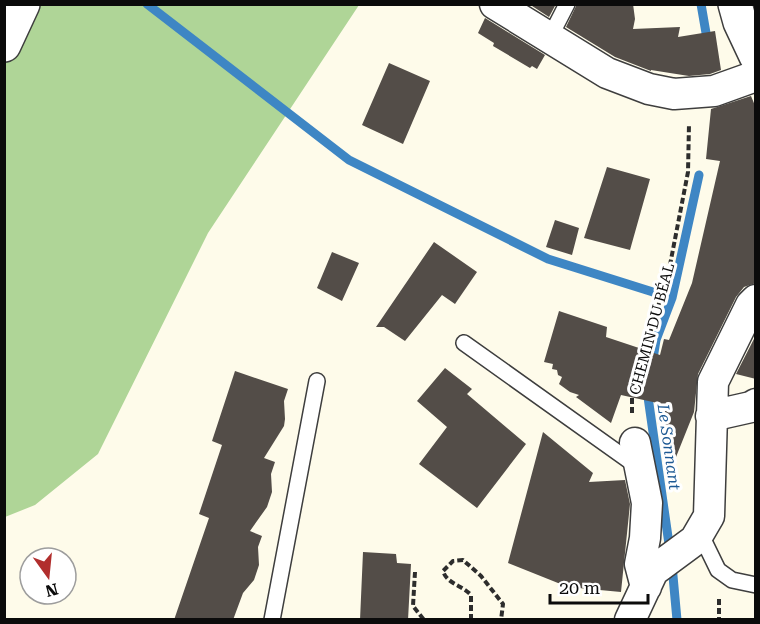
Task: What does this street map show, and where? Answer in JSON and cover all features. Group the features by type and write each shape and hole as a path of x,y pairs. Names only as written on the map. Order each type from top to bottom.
{"street":[{"path":"4,45 23,4"},
{"path":"495,4 607,73 650,89 674,94 714,91 756,76"},
{"path":"735,4 740,22 756,56"},
{"path":"630,620 649,579 697,536 709,516 712,382 751,305 756,300"},
{"path":"711,416 756,404"},
{"path":"638,456 646,503 645,538 640,564 649,579"}],"lane":[{"path":"550,37 567,4"},
{"path":"464,343 638,456"},
{"path":"272,620 317,381"},
{"path":"697,536 718,570 732,580 756,585"}],"path":[{"name":"CHEMIN DU BÉAL","path":"638,456 631,421 632,393 669,270 688,172 689,117"},
{"path":"471,620 471,595 445,577 443,571 453,561 463,560 481,576 503,604 501,620"},
{"path":"416,572 411,599 413,606 424,620"}],"green space":[{"path":"5,5 359,5 208,233 98,454 35,505 5,517"}],"building":[{"path":"529,4 556,4 549,17"},
{"path":"577,4 633,4 635,19 633,29 680,27 678,37 715,31 721,70 710,74 689,76 651,71 615,57 566,27"},
{"path":"485,18 545,55 537,69 532,66 530,68 493,46 494,43 478,33"},
{"path":"389,63 430,81 403,144 362,125"},
{"path":"751,96 756,108 756,283 744,287 736,297 698,374 694,412 668,477 662,404 621,395 611,423 576,397 579,395 559,384 562,377 558,375 557,370 552,369 553,364 544,362 559,311 607,327 606,337 660,355 664,339 669,340 692,283 720,161 706,159 711,109"},
{"path":"607,167 650,179 630,250 584,238"},
{"path":"555,220 579,228 572,255 546,247"},
{"path":"434,242 477,272 455,304 442,295 405,341 384,327 376,327"},
{"path":"332,252 359,263 342,301 317,288"},
{"path":"756,335 756,379 736,374"},
{"path":"445,368 472,389 467,394 526,444 477,508 419,464 447,427 417,401"},
{"path":"235,371 288,389 284,401 284,426 264,458 275,462 271,474 272,492 267,507 250,531 262,536 258,547 259,565 254,580 243,593 233,620 174,620 209,518 199,514 222,445 212,441"},
{"path":"543,432 593,473 589,482 625,480 630,504 621,592 568,587 508,563"},
{"path":"363,552 396,554 397,563 411,564 408,620 360,620"}],"waterway":[{"path":"147,4 349,160 548,259 672,298"},
{"name":"Le Sonnant","path":"701,4 706,33"},
{"name":"Le Sonnant","path":"652,365 656,340 672,298 699,175"},
{"name":"Le Sonnant","path":"647,390 670,551"},
{"name":"Le Sonnant","path":"672,565 677,620"}]}
